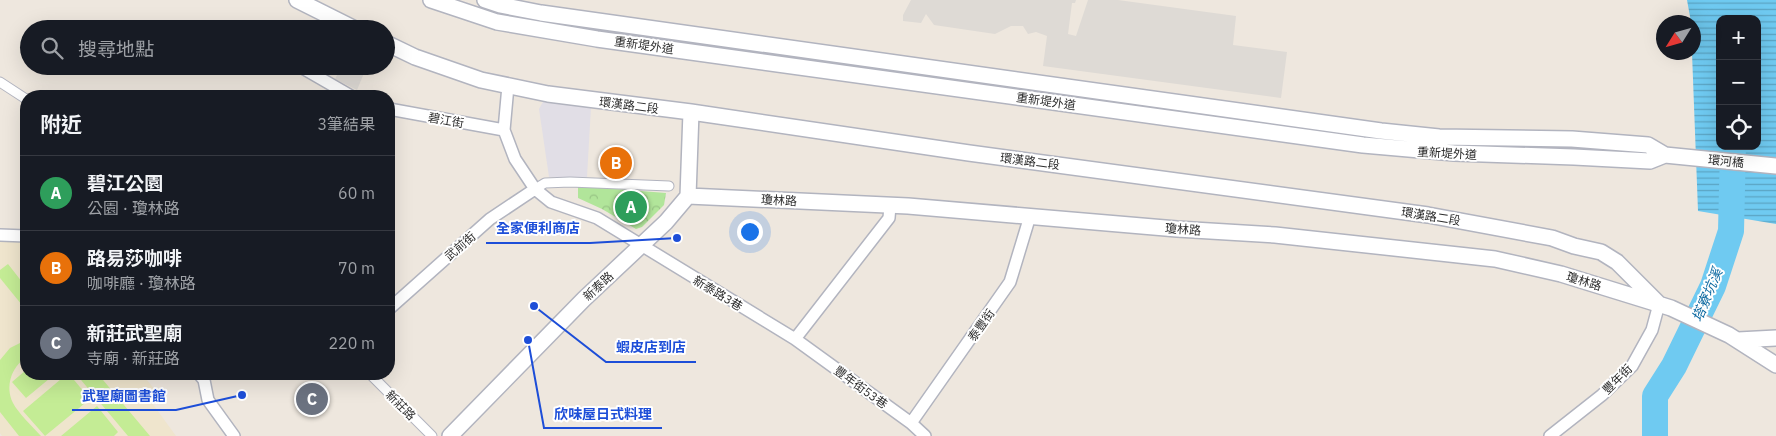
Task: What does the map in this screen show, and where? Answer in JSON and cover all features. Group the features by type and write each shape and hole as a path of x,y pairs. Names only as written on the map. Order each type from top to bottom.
{"street":[{"path":"297,0 337,20"},
{"name":"重新堤外道","path":"431,0 497,22 597,39 1363,145 1444,153 1650,161 1670,156"},
{"name":"重新堤外道","path":"484,0 541,13 1381,130 1439,137 1572,139 1639,144 1648,145 1670,156"},
{"name":"環漢路二段","path":"395,47 415,57 481,80 548,94 691,112 969,153 1428,214 1552,238 1574,246 1601,252 1617,262 1665,306"},
{"path":"315,75 341,90"},
{"path":"0,82 20,95"},
{"path":"508,86 504,130 515,159 535,189 546,183 562,182 669,186"},
{"name":"碧江街","path":"395,111 504,130"},
{"path":"688,196 691,112"},
{"name":"環河橋","path":"1670,156 1776,166"},
{"name":"新泰路3巷","path":"535,189 551,202 596,218 795,339"},
{"name":"武前街","path":"395,304 490,219 535,189"},
{"name":"瓊林路","path":"688,196 890,206 1177,229 1275,234 1494,259 1561,274 1665,306"},
{"name":"新泰路","path":"450,436 584,299 666,222 688,196"},
{"path":"795,339 889,218 890,206"},
{"name":"泰豐街","path":"911,423 1010,282 1030,216"},
{"path":"0,235 20,236"},
{"path":"1665,306 1733,337 1776,365"},
{"name":"豐年街","path":"1550,436 1602,395 1632,366 1665,306"},
{"path":"1733,337 1776,338"},
{"name":"豐年街53巷","path":"795,339 911,423 926,436"},
{"path":"204,380 208,400 234,436"},
{"name":"新莊路","path":"376,380 432,436"}],"shaded area":[{"path":"911,0 1076,0 1075,3 1072,3 1068,34 1076,36 1088,0 1118,0 1236,16 1233,45 1287,52 1281,98 1043,66 1047,36 1036,32 1028,34 1023,26 1011,26 995,34 934,25 926,14 921,23 903,21 903,15"},
{"path":"337,75 363,75 357,90 335,79"},
{"path":"544,100 591,107 587,177 549,177 539,109"},
{"path":"0,241 20,241 20,380 147,380 160,396 152,403 176,436 2,436 0,433"}],"green space":[{"path":"578,186 666,193 664,205 642,227 636,229 602,209 578,198"},
{"path":"8,264 20,279 20,303 0,278 0,270"},
{"path":"20,343 20,363 13,372 10,384 13,403 41,436 19,436 0,412 0,360 10,348"},
{"path":"20,375 20,380 48,380 26,398 12,382"},
{"path":"60,380 74,380 90,399 45,436 23,411"},
{"path":"81,380 103,380 150,436 128,436"},
{"path":"97,406 118,432 114,436 61,436"}],"water":[{"path":"1687,0 1776,0 1776,224 1698,211 1692,60 1701,60 1701,15 1690,15"}],"waterway":[{"name":"塔寮坑溪","path":"1655,436 1655,396 1674,366 1713,286 1731,231 1733,150"}],"place":[{"name":"路易莎咖啡","path":"616,163"},
{"name":"碧江公園","path":"631,207"},
{"name":"全家便利商店","path":"677,238"},
{"name":"蝦皮店到店","path":"534,306"},
{"name":"欣味屋日式料理","path":"528,340"},
{"name":"武聖廟圖書館","path":"242,395"},
{"name":"新莊武聖廟","path":"312,399"}]}
